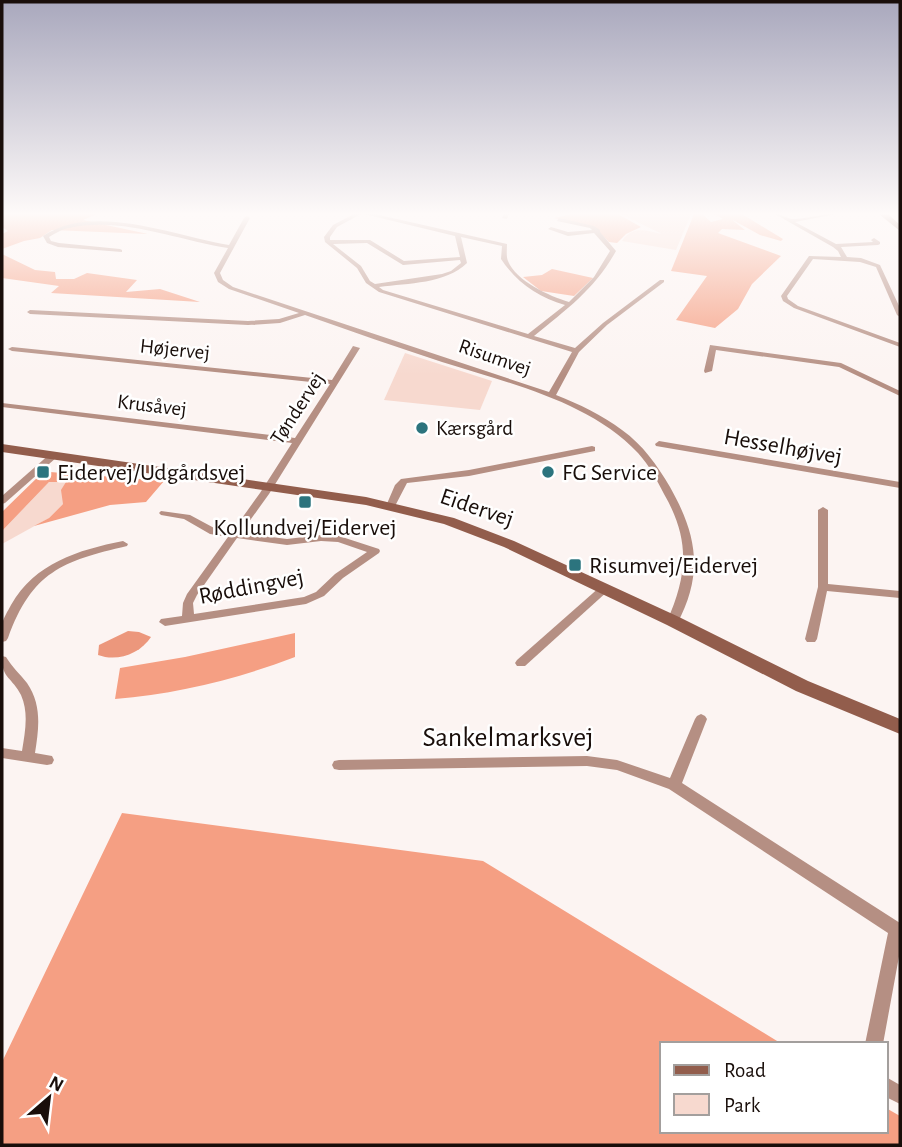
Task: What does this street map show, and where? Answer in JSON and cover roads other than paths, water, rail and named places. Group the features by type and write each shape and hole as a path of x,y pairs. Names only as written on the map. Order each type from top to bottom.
{"street":[{"name":"Risumvej","path":"220,268 217,273 220,281 231,288 551,396 603,420 639,449 653,466 684,521 689,542 690,570 684,597 673,621"},
{"path":"359,268 374,286 392,295 576,351"},
{"path":"374,286 453,272 461,268"},
{"path":"511,268 526,285 547,297 570,304"},
{"path":"529,337 570,304 602,274 605,268"},
{"path":"802,268 785,300 796,307 898,342"},
{"path":"878,268 900,315"},
{"path":"551,396 576,351 605,324 662,281"},
{"path":"30,312 248,324 280,321 306,313"},
{"path":"708,371 713,347 841,365 900,394"},
{"name":"Tøndervej","path":"268,486 356,348"},
{"name":"Højervej","path":"12,349 334,382"},
{"name":"Krusåvej","path":"2,405 297,441"},
{"name":"Hesselhøjvej","path":"659,444 900,485"},
{"name":"Eidervej","path":"2,448 391,506 482,533 605,588 802,686 900,727"},
{"path":"391,506 404,481 470,473 592,449"},
{"path":"2,502 6,493 54,455"},
{"name":"Røddingvej","path":"188,619 188,603 192,594 268,486"},
{"path":"811,639 822,587 823,510"},
{"name":"Røddingvej","path":"164,513 187,517 213,532 287,542 339,539 375,551 339,576 320,594 306,600 165,622"},
{"path":"2,638 28,587 39,575 72,556 123,544"},
{"path":"822,587 900,595"},
{"path":"522,663 605,588"},
{"path":"2,660 25,691 31,708 33,729 28,757"},
{"path":"674,785 701,719"},
{"path":"2,753 47,760"},
{"name":"Sankelmarksvej","path":"339,765 587,761 617,765 674,785 898,931 874,1042"}],"place":[{"name":"Kærsgård","path":"422,428"},
{"name":"Eidervej/Udgårdsvej","path":"43,472"},
{"name":"FG Service","path":"548,472"},
{"name":"Kollundvej/Eidervej","path":"305,502"},
{"name":"Risumvej/Eidervej","path":"575,565"}]}
